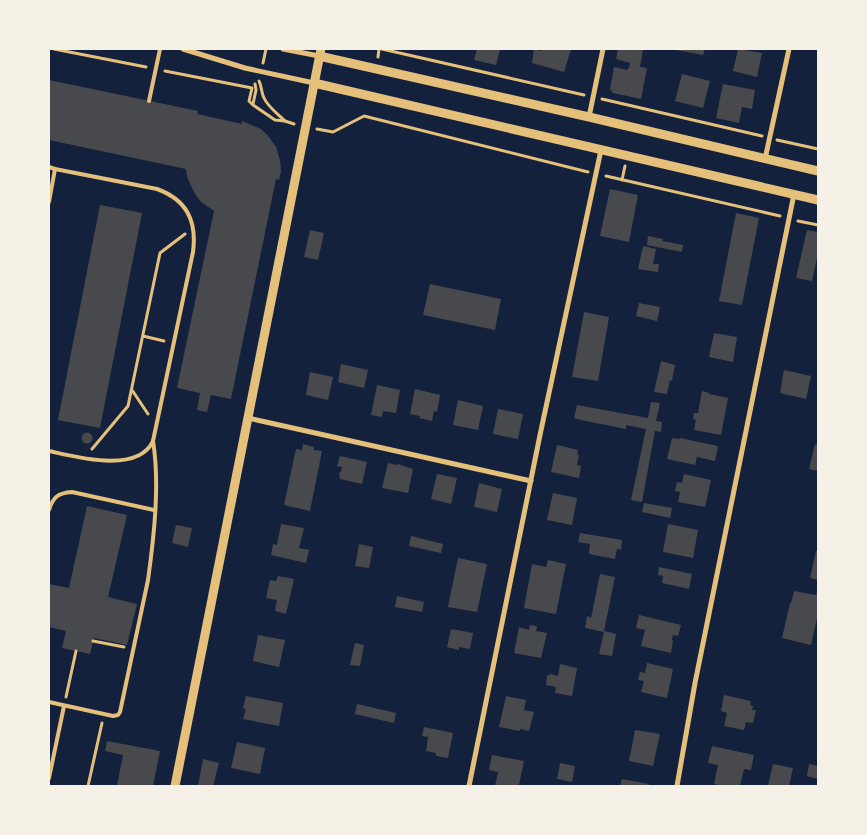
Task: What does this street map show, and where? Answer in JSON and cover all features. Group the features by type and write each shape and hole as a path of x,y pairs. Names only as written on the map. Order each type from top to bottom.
{"street":[{"path":"183,49 245,68 818,200"},
{"path":"283,49 320,53 818,171"},
{"path":"589,117 603,49"},
{"path":"765,159 789,49"},
{"path":"176,786 320,53"},
{"path":"469,786 601,150"},
{"path":"677,786 696,674 794,194"},
{"path":"247,418 531,481"}],"lane":[{"path":"150,101 160,49"},
{"path":"49,167 157,189 168,193 176,198 184,207 193,228 194,240 153,441 156,472 148,580 120,712 118,715 113,716 104,715 49,702"},
{"path":"49,202 55,169"},
{"path":"49,451 84,459 124,460 144,454 153,441"},
{"path":"49,510 52,500 57,495 63,492 72,492 154,510"},
{"path":"49,778 64,706"}],"path":[{"path":"54,49 252,88"},
{"path":"263,62 266,49"},
{"path":"382,49 587,95"},
{"path":"285,121 267,103 262,94 262,86 259,80 252,88 249,101 275,120 290,123"},
{"path":"252,105 256,90 255,84"},
{"path":"600,98 767,138"},
{"path":"325,130 333,132 364,116 366,107"},
{"path":"637,113 638,108"},
{"path":"779,140 818,149"},
{"path":"622,180 625,164"},
{"path":"84,459 128,406 160,253 193,228"},
{"path":"143,336 174,343"},
{"path":"132,390 156,426"},
{"path":"93,641 134,649"},
{"path":"64,706 76,651"},
{"path":"88,786 104,715"}],"building":[{"path":"477,49 500,49 496,65 474,60"},
{"path":"534,49 542,51 542,49 571,49 564,72 532,63"},
{"path":"618,49 643,50 640,67 647,68 641,99 613,93 610,89 614,67 627,70 630,63 616,59"},
{"path":"676,49 705,49 703,55"},
{"path":"738,49 762,53 757,77 733,71"},
{"path":"682,74 710,81 703,108 675,101"},
{"path":"49,80 198,111 197,114 242,124 242,121 261,129 276,147 281,171 279,180 276,179 231,399 211,395 207,412 197,410 200,393 177,388 214,211 201,202 195,194 187,177 186,169 49,140"},
{"path":"723,84 755,90 752,109 742,107 739,123 716,118"},
{"path":"610,189 638,195 629,242 600,236"},
{"path":"100,205 142,213 100,428 58,420"},
{"path":"736,213 759,218 742,305 719,301"},
{"path":"310,230 324,233 318,260 304,257"},
{"path":"807,230 818,232 818,257 812,281 796,278"},
{"path":"648,236 683,245 682,252 647,245"},
{"path":"643,246 656,249 653,264 659,264 658,272 638,269"},
{"path":"430,284 501,299 495,330 423,315"},
{"path":"639,303 660,307 657,321 636,316"},
{"path":"584,312 609,317 598,381 572,377"},
{"path":"714,333 737,337 733,362 709,357"},
{"path":"661,361 675,365 667,394 654,392"},
{"path":"341,364 368,370 364,388 338,382"},
{"path":"784,370 811,376 806,399 780,393"},
{"path":"310,372 333,377 328,400 306,395"},
{"path":"377,385 400,390 396,413 383,411 382,417 371,415"},
{"path":"415,389 440,395 437,412 434,411 432,421 410,414"},
{"path":"702,391 728,398 721,435 694,430 696,420 693,419 694,413 698,413"},
{"path":"458,400 483,406 478,430 453,425"},
{"path":"651,402 660,403 656,421 662,422 661,432 655,431 642,502 631,500 646,429 626,425 626,429 574,418 577,405 648,418"},
{"path":"498,409 523,414 518,439 493,434"},
{"path":"85,433 89,433 92,438 91,442 85,443 82,440 82,436"},
{"path":"672,438 718,446 715,461 697,457 695,465 667,459"},
{"path":"303,444 314,447 314,450 322,451 310,511 284,505 296,449 302,450"},
{"path":"815,444 818,445 818,471 809,469"},
{"path":"557,445 578,450 577,465 581,466 579,478 551,472"},
{"path":"340,456 367,462 362,484 340,479 339,473 342,467 337,466"},
{"path":"388,463 413,469 408,493 382,488"},
{"path":"437,474 457,478 451,504 431,499"},
{"path":"684,474 711,480 705,507 678,502 680,492 675,491 677,482 682,483"},
{"path":"479,483 502,489 497,512 474,507"},
{"path":"553,493 577,498 572,525 547,520"},
{"path":"644,503 672,508 670,518 642,512"},
{"path":"87,506 127,515 108,597 137,604 127,645 94,638 90,654 62,648 66,631 49,627 49,584 69,588"},
{"path":"281,524 304,528 299,548 309,550 306,563 271,555 273,544 277,545"},
{"path":"668,524 698,530 693,558 663,552"},
{"path":"176,525 192,528 188,547 172,543"},
{"path":"580,533 622,540 621,550 617,549 615,559 589,554 590,544 578,542"},
{"path":"411,536 443,544 441,553 409,546"},
{"path":"359,544 373,547 369,568 355,566"},
{"path":"816,551 818,551 818,580 810,578"},
{"path":"458,558 487,564 477,612 448,607"},
{"path":"548,560 566,564 556,614 524,608 532,564 546,567"},
{"path":"659,567 692,574 689,589 662,583 663,576 658,575"},
{"path":"600,574 615,577 604,631 616,634 612,656 599,654 604,632 585,628 587,616 591,618"},
{"path":"278,576 294,579 286,614 275,611 277,600 266,598 270,580 276,581"},
{"path":"818,588 818,619 811,645 782,638 794,591 816,595"},
{"path":"397,596 424,602 422,612 395,607"},
{"path":"639,615 681,625 678,636 673,635 671,653 641,646 645,630 636,628"},
{"path":"530,625 537,626 536,631 547,633 541,658 514,653 519,627 529,630"},
{"path":"451,629 473,633 470,649 459,647 459,650 447,647"},
{"path":"258,635 285,640 279,667 253,661"},
{"path":"355,643 364,645 360,666 350,665"},
{"path":"647,663 673,669 667,698 641,692 644,681 638,680 640,672 645,673"},
{"path":"560,664 577,668 572,696 555,693 556,687 546,685 547,676 551,674 558,676"},
{"path":"724,695 751,701 752,710 756,710 753,723 746,722 744,730 724,726 727,713 721,711"},
{"path":"246,696 283,703 279,726 243,719 246,709 243,708"},
{"path":"506,696 526,700 524,710 534,712 529,731 499,727"},
{"path":"357,704 396,713 394,723 355,714"},
{"path":"424,727 453,733 448,758 436,756 436,753 426,751 428,737 422,736"},
{"path":"635,730 660,734 653,766 629,761"},
{"path":"107,741 160,751 153,786 117,786 123,755 105,751"},
{"path":"237,742 265,748 260,774 231,768"},
{"path":"712,746 754,755 751,770 744,769 740,786 714,784 718,765 708,763"},
{"path":"492,755 524,761 519,785 523,786 495,786 498,772 489,770"},
{"path":"203,759 219,763 213,786 198,786"},
{"path":"560,763 575,766 572,782 557,779"},
{"path":"773,764 793,768 789,786 768,786"},
{"path":"809,764 818,766 818,779 807,776"},
{"path":"622,779 649,784 648,786 620,786"}]}
